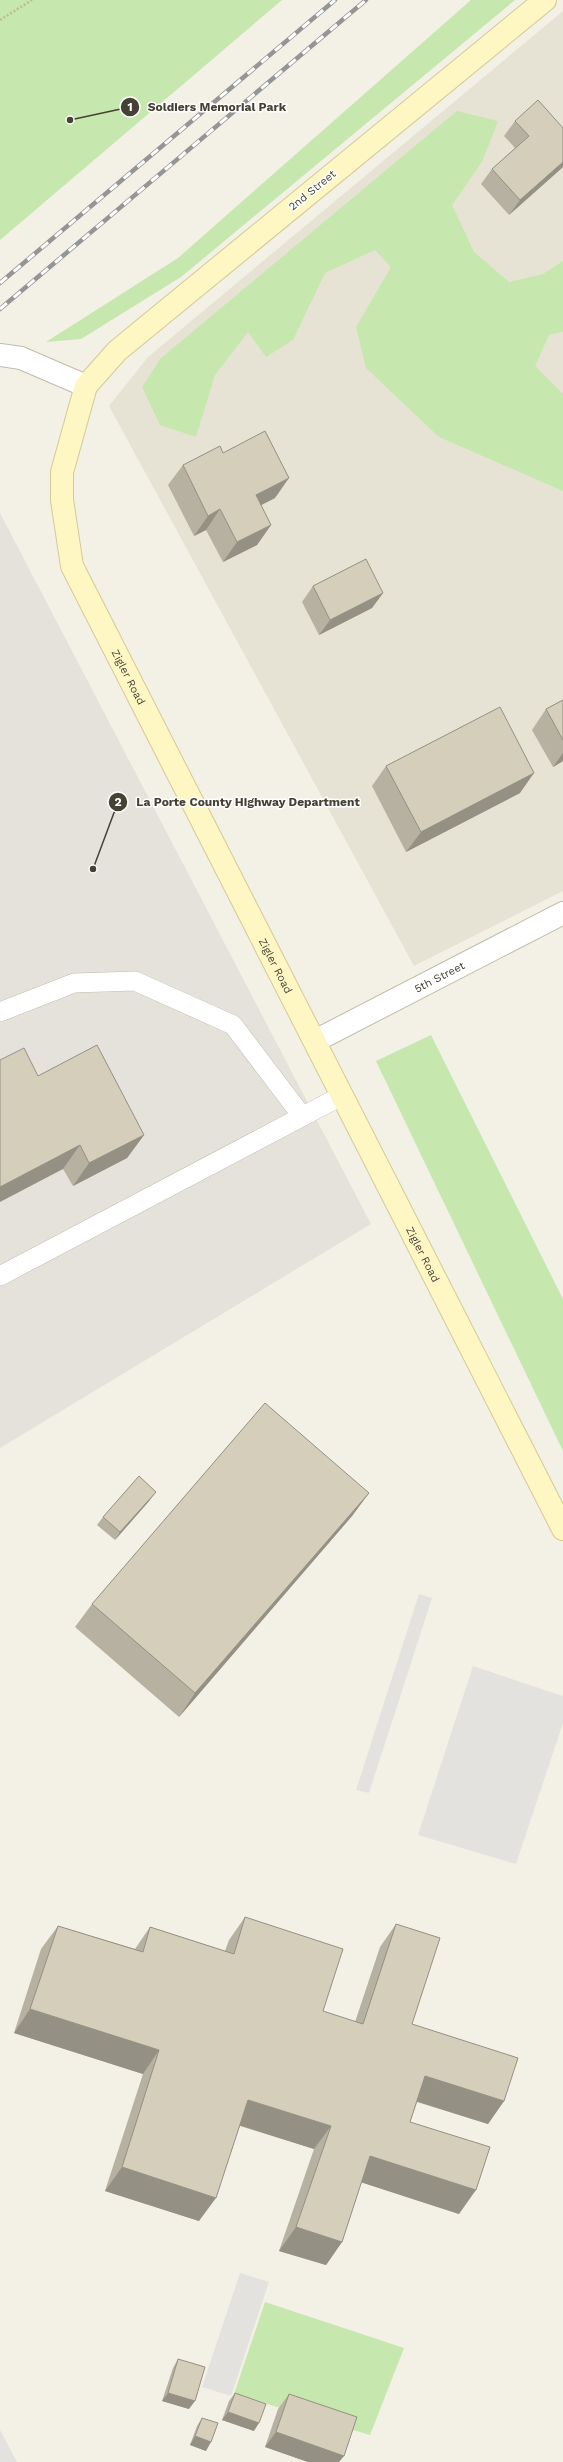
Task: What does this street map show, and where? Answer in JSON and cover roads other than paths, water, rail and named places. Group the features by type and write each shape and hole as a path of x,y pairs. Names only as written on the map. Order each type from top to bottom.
{"street":[{"name":"2nd Street","path":"86,386 116,351 545,0"},
{"path":"0,355 22,358 86,386"},
{"name":"Zigler Road","path":"86,386 62,472 62,500 72,566 563,1529"},
{"name":"5th Street","path":"315,1040 563,913"}],"lane":[{"path":"0,1012 74,983 135,981 233,1025 302,1116"},
{"path":"0,1276 343,1095"}],"railway":[{"path":"0,283 335,0"},
{"path":"0,309 366,0"}],"place":[{"name":"Soldiers Memorial Park","path":"70,120"},
{"name":"La Porte County Highway Department","path":"93,869"}]}
